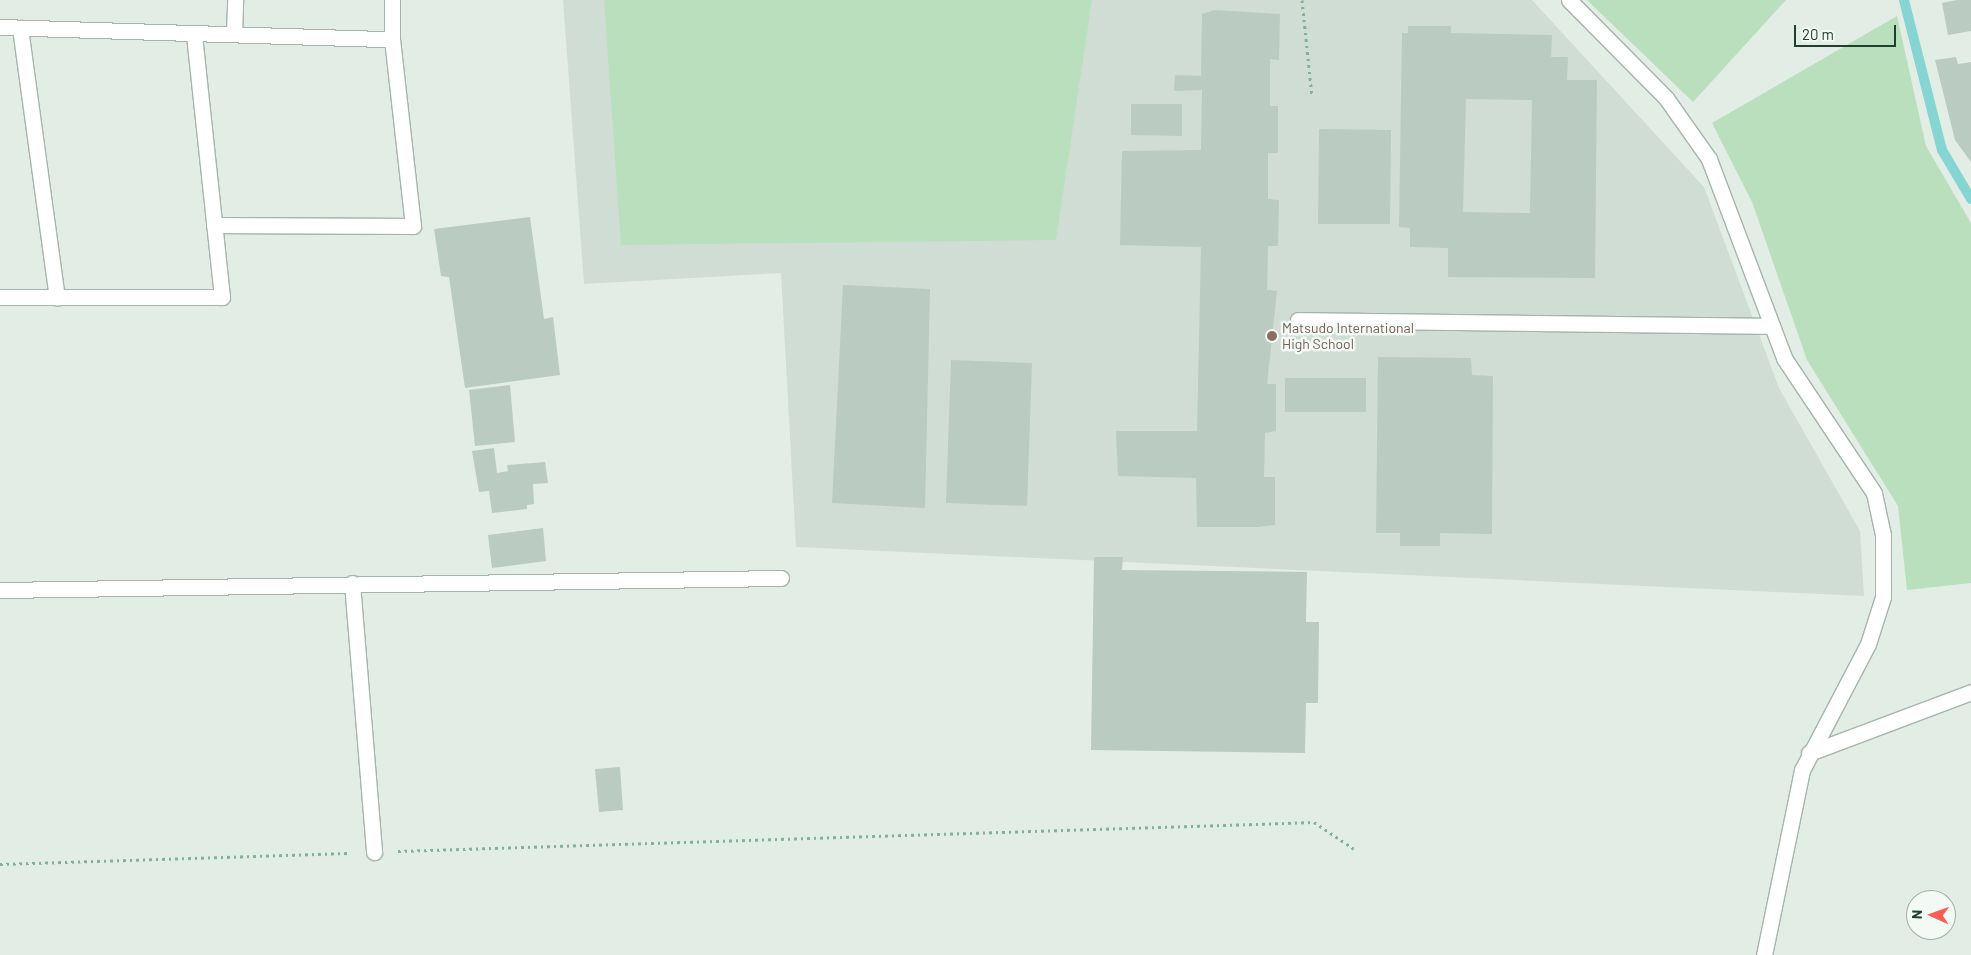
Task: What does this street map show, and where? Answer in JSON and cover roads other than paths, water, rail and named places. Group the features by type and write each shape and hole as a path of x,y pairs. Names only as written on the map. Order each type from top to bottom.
{"street":[{"path":"234,34 235,0"},
{"path":"214,225 413,226 392,39 392,0"},
{"path":"1569,0 1666,98 1709,159 1772,326 1798,385 1874,493 1883,535 1883,597 1868,644 1809,753 1764,955"},
{"path":"0,27 392,39"},
{"path":"20,28 57,297"},
{"path":"0,297 222,297 194,33"},
{"path":"1298,320 1772,326"},
{"path":"0,590 352,583 780,578"},
{"path":"352,583 374,852"},
{"path":"1809,753 1971,692"}],"waterway":[{"path":"1904,0 1942,150 1971,199"}],"place":[{"name":"Matsudo International High School","path":"1272,336"}]}
